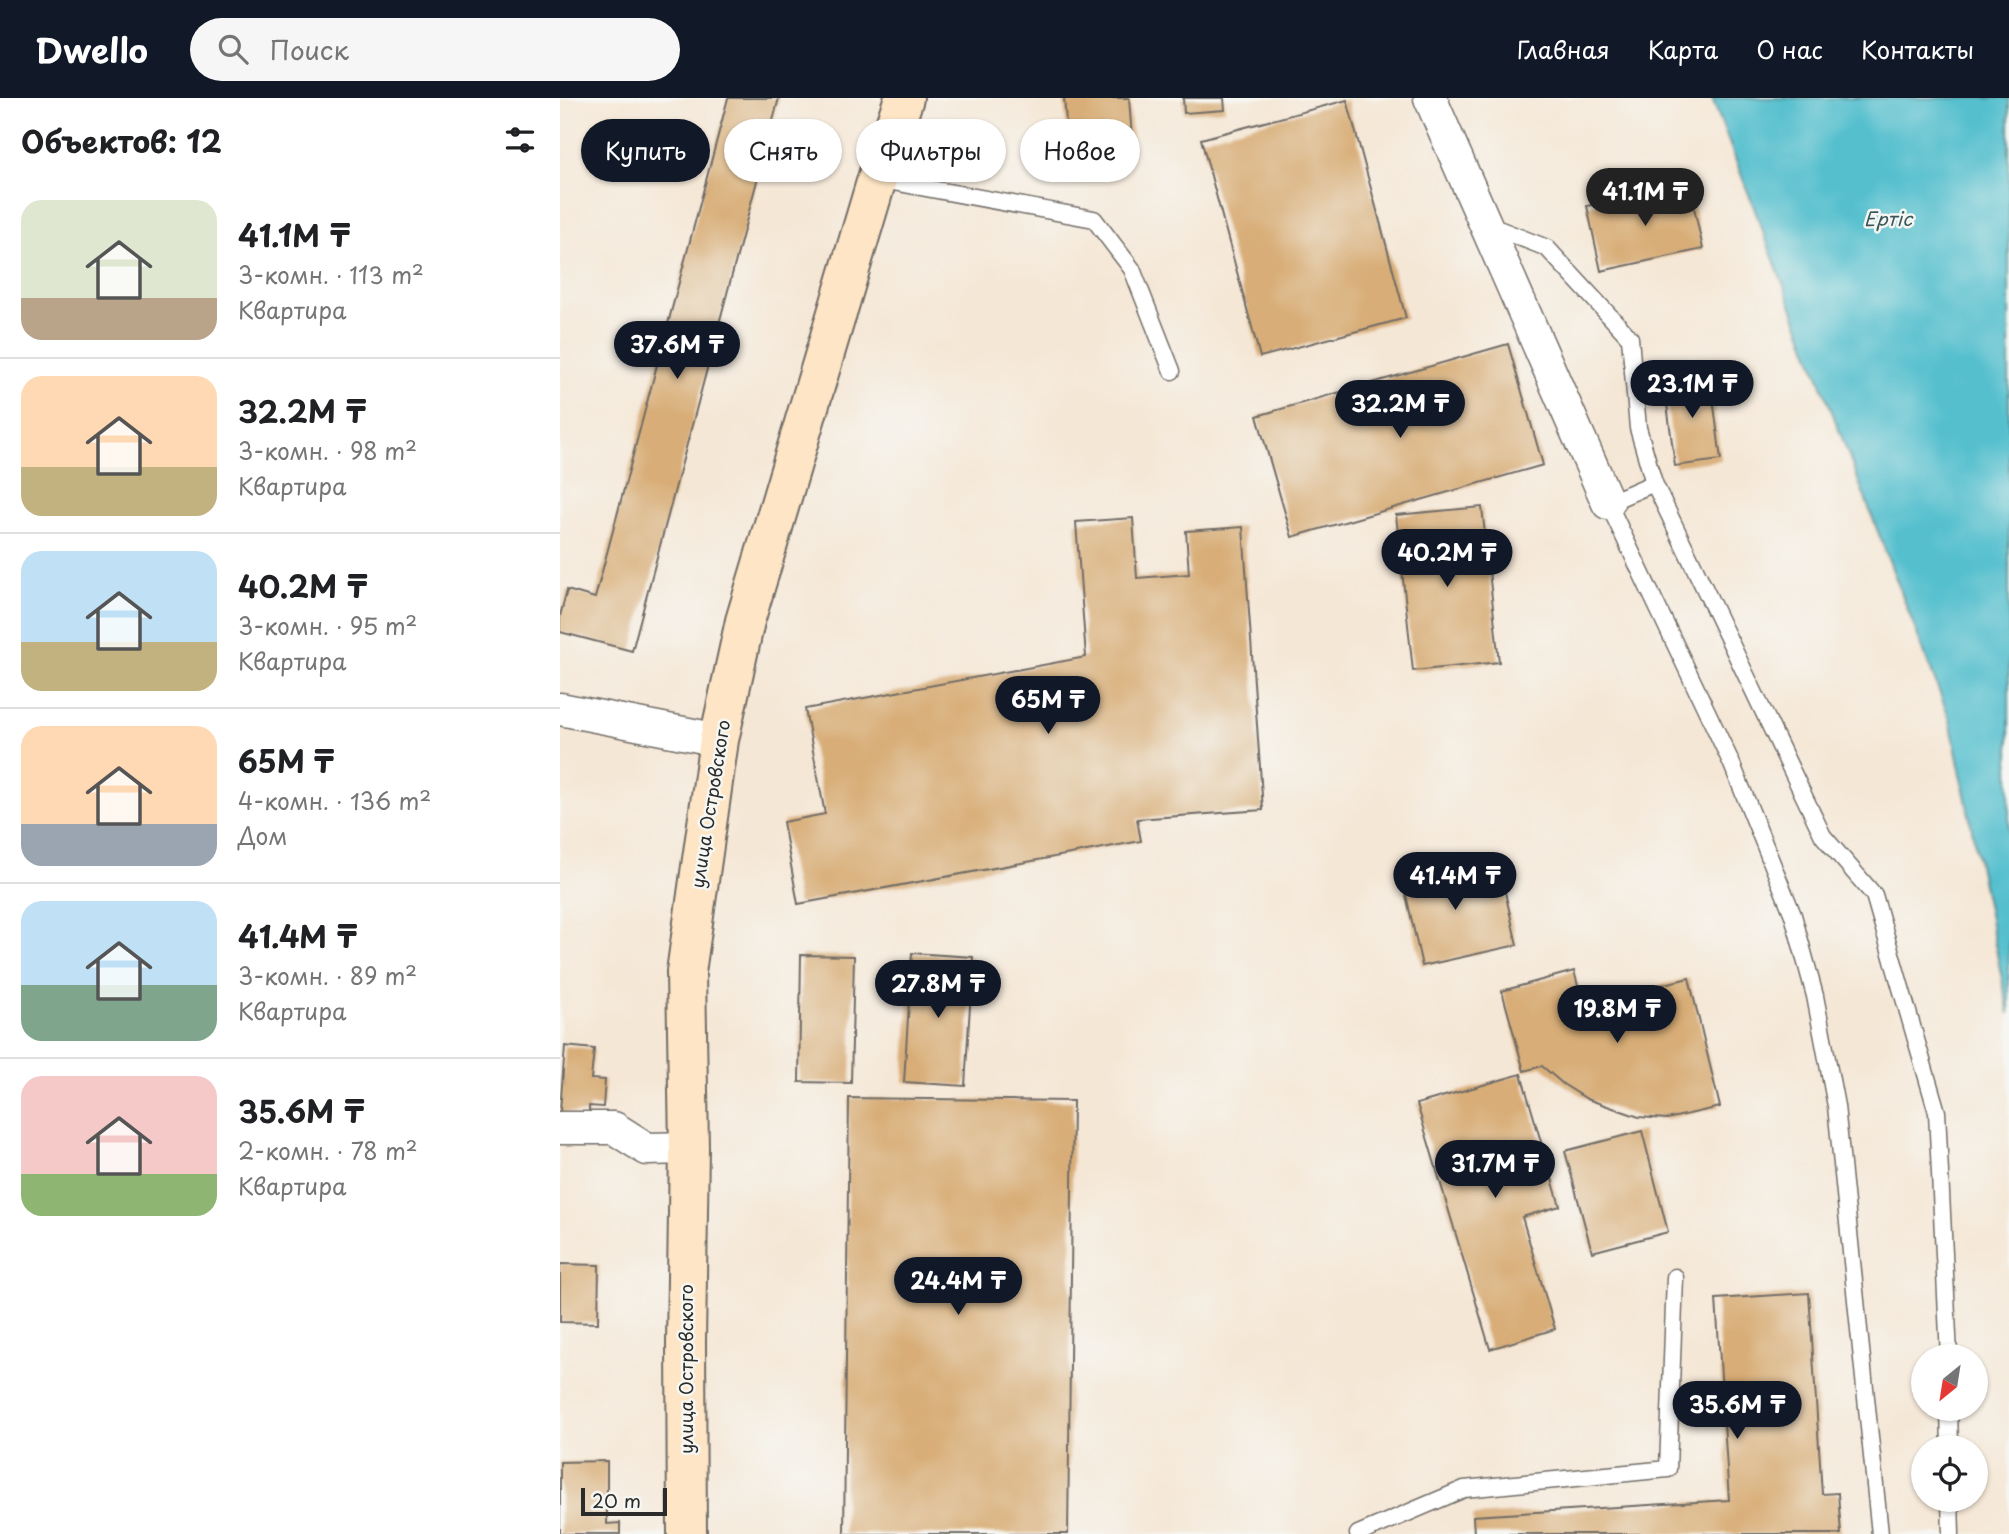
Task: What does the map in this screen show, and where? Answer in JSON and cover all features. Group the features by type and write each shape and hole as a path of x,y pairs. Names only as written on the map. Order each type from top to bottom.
{"main road":[{"name":"улица Островского","path":"897,119 904,98"},
{"name":"улица Островского","path":"687,1534 689,1148 686,972 719,740 745,621 876,182"}],"street":[{"path":"1430,98 1608,503"},
{"path":"560,709 719,740"},
{"path":"560,1128 614,1128 647,1149 689,1148"}],"lane":[{"path":"893,182 1094,219 1132,270 1172,372"},
{"path":"1484,223 1546,248 1630,338 1638,428 1654,483 1823,836 1874,895 1937,1112 1948,1344"},
{"path":"1654,483 1608,503 1731,762 1793,915 1815,996 1836,1106 1880,1534"},
{"path":"1366,1532 1464,1489 1668,1469 1675,1277"},
{"path":"1951,1512 1951,1534"}],"water":[{"name":"Ертіс","path":"1712,98 2009,98 2009,1014 1950,720"}],"building":[{"path":"728,98 779,98 773,119 724,119 724,182 757,182 632,651 560,632 560,616 567,590 595,598 706,182 710,182 710,166"},
{"path":"1064,98 1129,98 1131,119 1066,119"},
{"path":"1183,98 1224,98 1225,110 1184,113"},
{"path":"1347,100 1406,318 1260,357 1201,139"},
{"path":"1689,184 1703,249 1601,271 1587,206"},
{"path":"1508,344 1543,465 1292,537 1257,416"},
{"path":"1710,375 1721,460 1675,466 1664,381"},
{"path":"1482,507 1499,662 1413,671 1396,515"},
{"path":"1133,518 1137,578 1189,574 1186,531 1243,527 1263,810 1137,819 1141,841 798,904 783,822 825,814 805,709 1086,657 1076,522"},
{"path":"1447,858 1505,892 1517,945 1422,966 1400,868"},
{"path":"912,953 973,957 965,1086 904,1082"},
{"path":"801,955 854,956 851,1083 799,1082"},
{"path":"1574,971 1583,1004 1689,978 1720,1107 1667,1119 1639,1117 1587,1099 1542,1066 1524,1071 1502,991"},
{"path":"565,1046 594,1049 591,1079 605,1080 603,1107 589,1106 589,1114 560,1112"},
{"path":"1521,1074 1560,1206 1522,1217 1555,1329 1490,1349 1417,1104"},
{"path":"849,1098 1073,1101 1068,1534 844,1534"},
{"path":"1642,1131 1668,1232 1592,1252 1565,1151"},
{"path":"560,1264 599,1265 598,1323 560,1322"},
{"path":"1809,1293 1822,1494 1838,1493 1841,1534 1474,1534 1473,1516 1729,1500 1716,1299"},
{"path":"607,1461 607,1524 620,1523 620,1534 560,1534 560,1462"}]}
